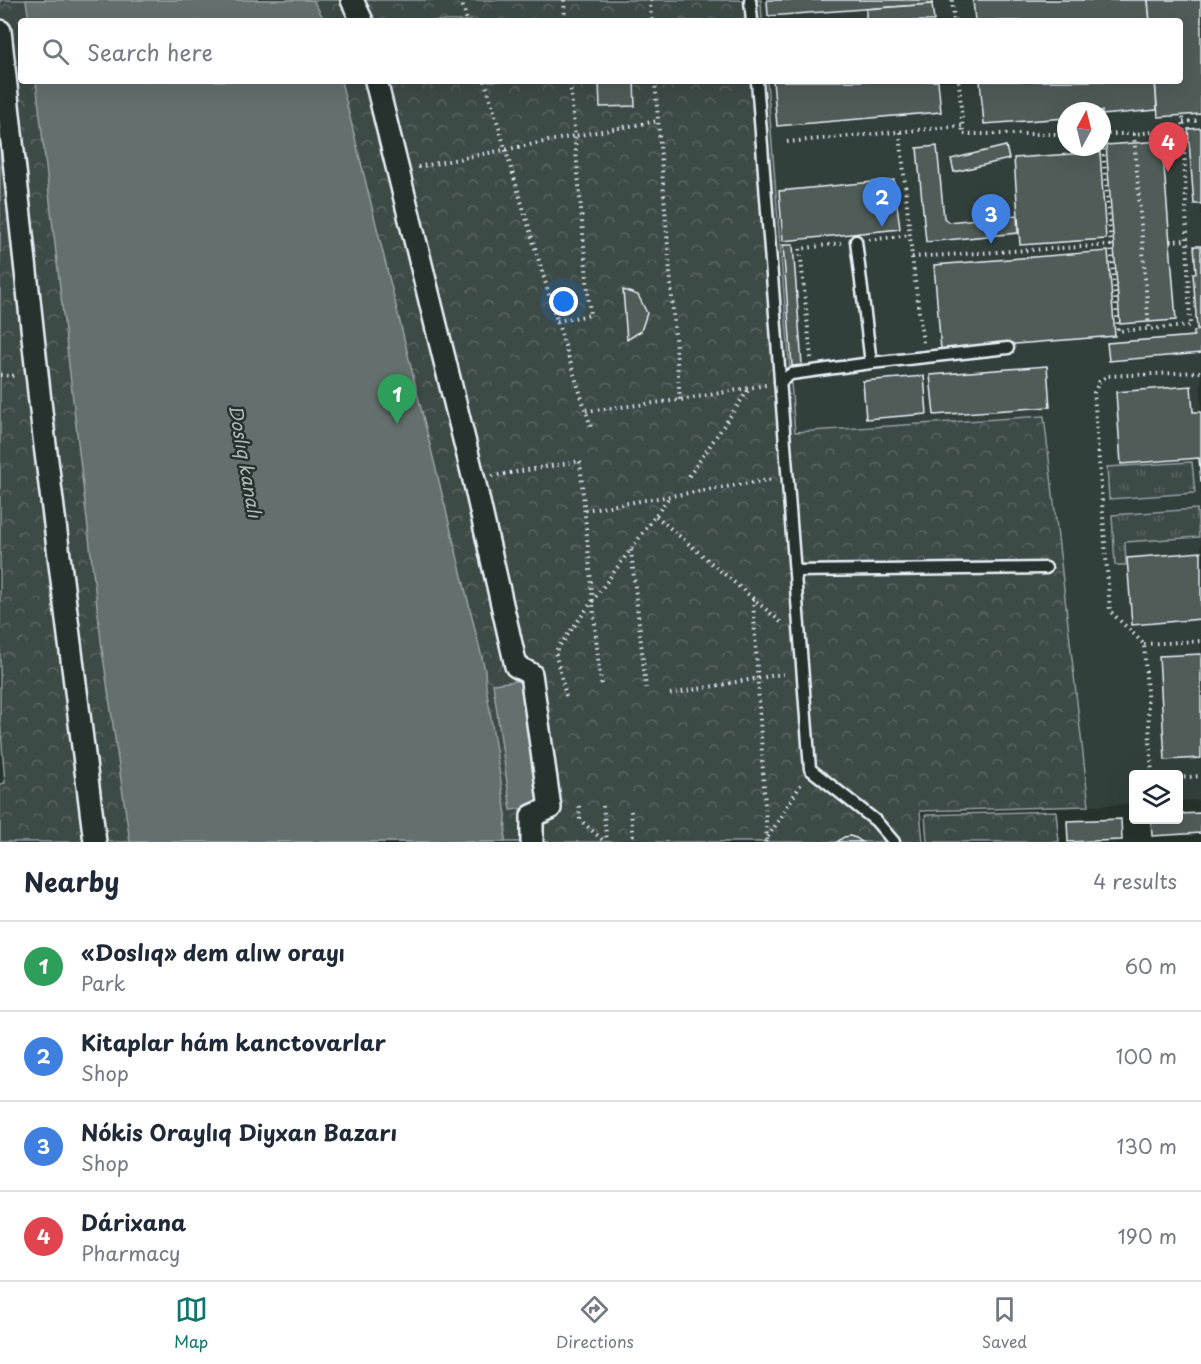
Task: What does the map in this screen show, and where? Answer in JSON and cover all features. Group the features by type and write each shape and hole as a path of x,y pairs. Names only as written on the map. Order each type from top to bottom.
{"street":[{"path":"352,0 361,18"},
{"path":"0,31 44,441 94,842"},
{"path":"377,84 474,480 516,666 531,674 550,808 532,816 532,842"}],"lane":[{"path":"750,0 752,18"},
{"path":"757,84 810,769 876,821 894,842"},
{"path":"856,241 871,363"},
{"path":"780,382 790,374 924,356 1008,348"},
{"path":"795,571 1046,568"}],"path":[{"path":"461,0 466,18"},
{"path":"564,0 566,18"},
{"path":"650,0 651,18"},
{"path":"952,0 953,18"},
{"path":"486,84 592,430"},
{"path":"557,321 590,315 570,84"},
{"path":"655,84 680,400"},
{"path":"959,84 963,134 1057,134"},
{"path":"1104,156 1118,332 1190,326 1183,115"},
{"path":"1183,122 1201,120"},
{"path":"397,171 657,121"},
{"path":"787,142 962,126"},
{"path":"1111,135 1182,129"},
{"path":"900,132 924,356"},
{"path":"1134,134 1149,329"},
{"path":"813,371 800,249 910,235"},
{"path":"1170,241 1186,240"},
{"path":"912,257 1112,245"},
{"path":"1152,770 1144,644 1110,611 1095,393 1099,382 1107,376 1201,372"},
{"path":"586,411 680,400 780,382"},
{"path":"689,476 749,389"},
{"path":"474,480 580,461 602,686"},
{"path":"585,510 788,477"},
{"path":"566,696 555,652 670,496"},
{"path":"656,516 800,639"},
{"path":"631,549 646,688"},
{"path":"753,599 766,841"},
{"path":"1144,644 1201,641"},
{"path":"670,694 803,670"},
{"path":"766,841 810,769"},
{"path":"1183,778 1201,776"},
{"path":"579,806 580,820 606,842"},
{"path":"603,806 606,842"},
{"path":"631,811 633,842"}],"shaded area":[{"path":"761,0 1201,0 1201,800 1183,801 1183,770 1129,770 1129,804 1089,806 1044,417 795,432 767,84 1183,84 1183,18 762,18"}],"green space":[{"path":"0,0 761,0 762,18 18,18 18,84 767,84 795,432 1044,416 1089,806 920,811 923,842 0,842 0,784 5,783 0,719"},
{"path":"1192,462 1195,493 1109,499 1107,467"},
{"path":"1197,509 1199,537 1125,542 1126,565 1115,565 1112,515"},
{"path":"1056,811 1059,842 927,842 925,815"}],"water":[{"path":"26,0 313,0 323,18 29,18"},
{"name":"Doslıq kanalı","path":"36,84 342,84 485,670 506,815 505,842 130,842 102,649"},
{"path":"523,680 541,806 511,810 493,684"}],"building":[{"path":"767,0 932,0 932,4 768,16"},
{"path":"973,0 1148,0 1150,18 975,18"},
{"path":"1148,0 1201,0 1201,114 1158,117 1155,84 1183,84 1183,18 1150,18"},
{"path":"932,4 934,18 866,18 866,9"},
{"path":"599,84 634,84 635,106 600,107"},
{"path":"773,84 938,84 941,112 777,126"},
{"path":"980,84 1155,84 1157,110 1111,114 1111,102 1057,102 1057,119 984,124"},
{"path":"1201,128 1201,204 1194,204 1188,129"},
{"path":"1162,141 1176,320 1120,324 1107,156 1111,156 1111,145"},
{"path":"937,146 944,218 948,222 1017,215 1018,233 926,242 917,148"},
{"path":"1006,146 1009,159 954,172 951,159"},
{"path":"1057,155 1100,156 1106,239 1020,245 1014,158"},
{"path":"894,180 900,229 783,241 779,191"},
{"path":"783,245 793,245 802,365 792,366"},
{"path":"1194,246 1201,246 1201,329 1197,329 1193,273 1196,273"},
{"path":"1108,251 1115,336 941,350 934,265"},
{"path":"623,290 638,295 647,313 641,331 627,340"},
{"path":"1201,330 1201,353 1109,361 1107,343 1194,336 1194,331"},
{"path":"1047,366 1050,407 934,415 930,375"},
{"path":"924,376 927,414 866,419 863,381"},
{"path":"1191,386 1193,412 1201,412 1201,482 1199,458 1121,464 1116,392"},
{"path":"1201,552 1201,619 1132,625 1127,558"},
{"path":"1201,654 1201,758 1165,760 1159,656"},
{"path":"1201,813 1201,833 1152,836 1151,824 1183,824 1183,814"},
{"path":"1121,819 1122,840 1068,842 1067,821"},
{"path":"850,836 862,842 837,842 844,837"}],"place":[{"name":"Dárixana","path":"1168,172"},
{"name":"Kitaplar hám kanctovarlar","path":"882,227"},
{"name":"Nókis Oraylıq Diyxan Bazarı","path":"991,244"},
{"name":"«Doslıq» dem alıw orayı","path":"397,424"}]}
